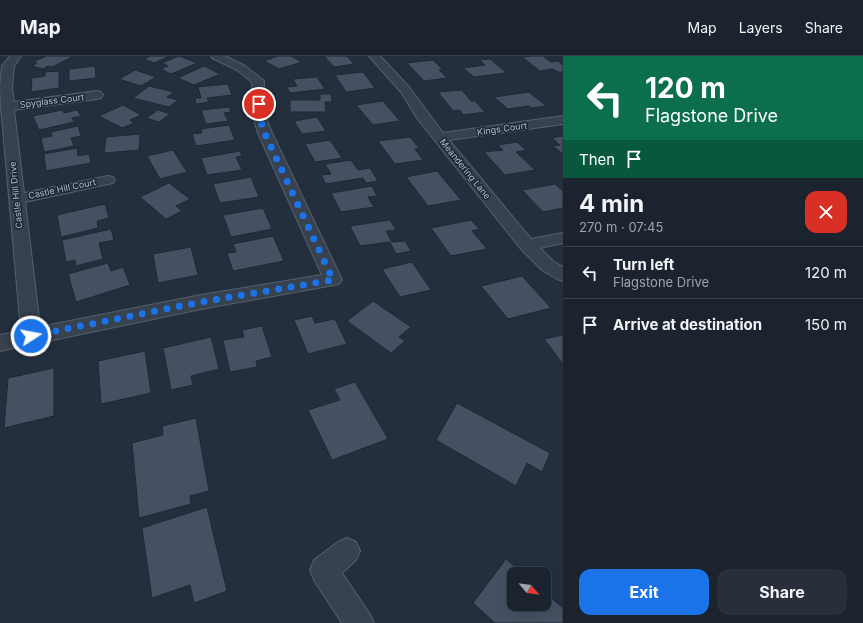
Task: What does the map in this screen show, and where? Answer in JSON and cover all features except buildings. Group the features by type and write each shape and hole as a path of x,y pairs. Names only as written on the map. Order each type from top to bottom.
{"street":[{"name":"Castle Hill Drive","path":"16,56 8,66 6,88 7,107 31,336"},
{"path":"0,343 201,302 333,280 265,134 259,116 258,81 241,68 216,56"},
{"name":"Meandering Lane","path":"374,56 405,90 422,115 527,245 548,266 563,275"},
{"name":"Spyglass Court","path":"7,107 97,95"},
{"name":"Kings Court","path":"440,137 563,120"},
{"name":"Castle Hill Court","path":"16,199 108,180"},
{"path":"527,245 563,238"},
{"path":"347,551 324,570 359,623"}],"route":[{"path":"31,336 201,302 333,280 265,134 259,116 259,104"}]}
